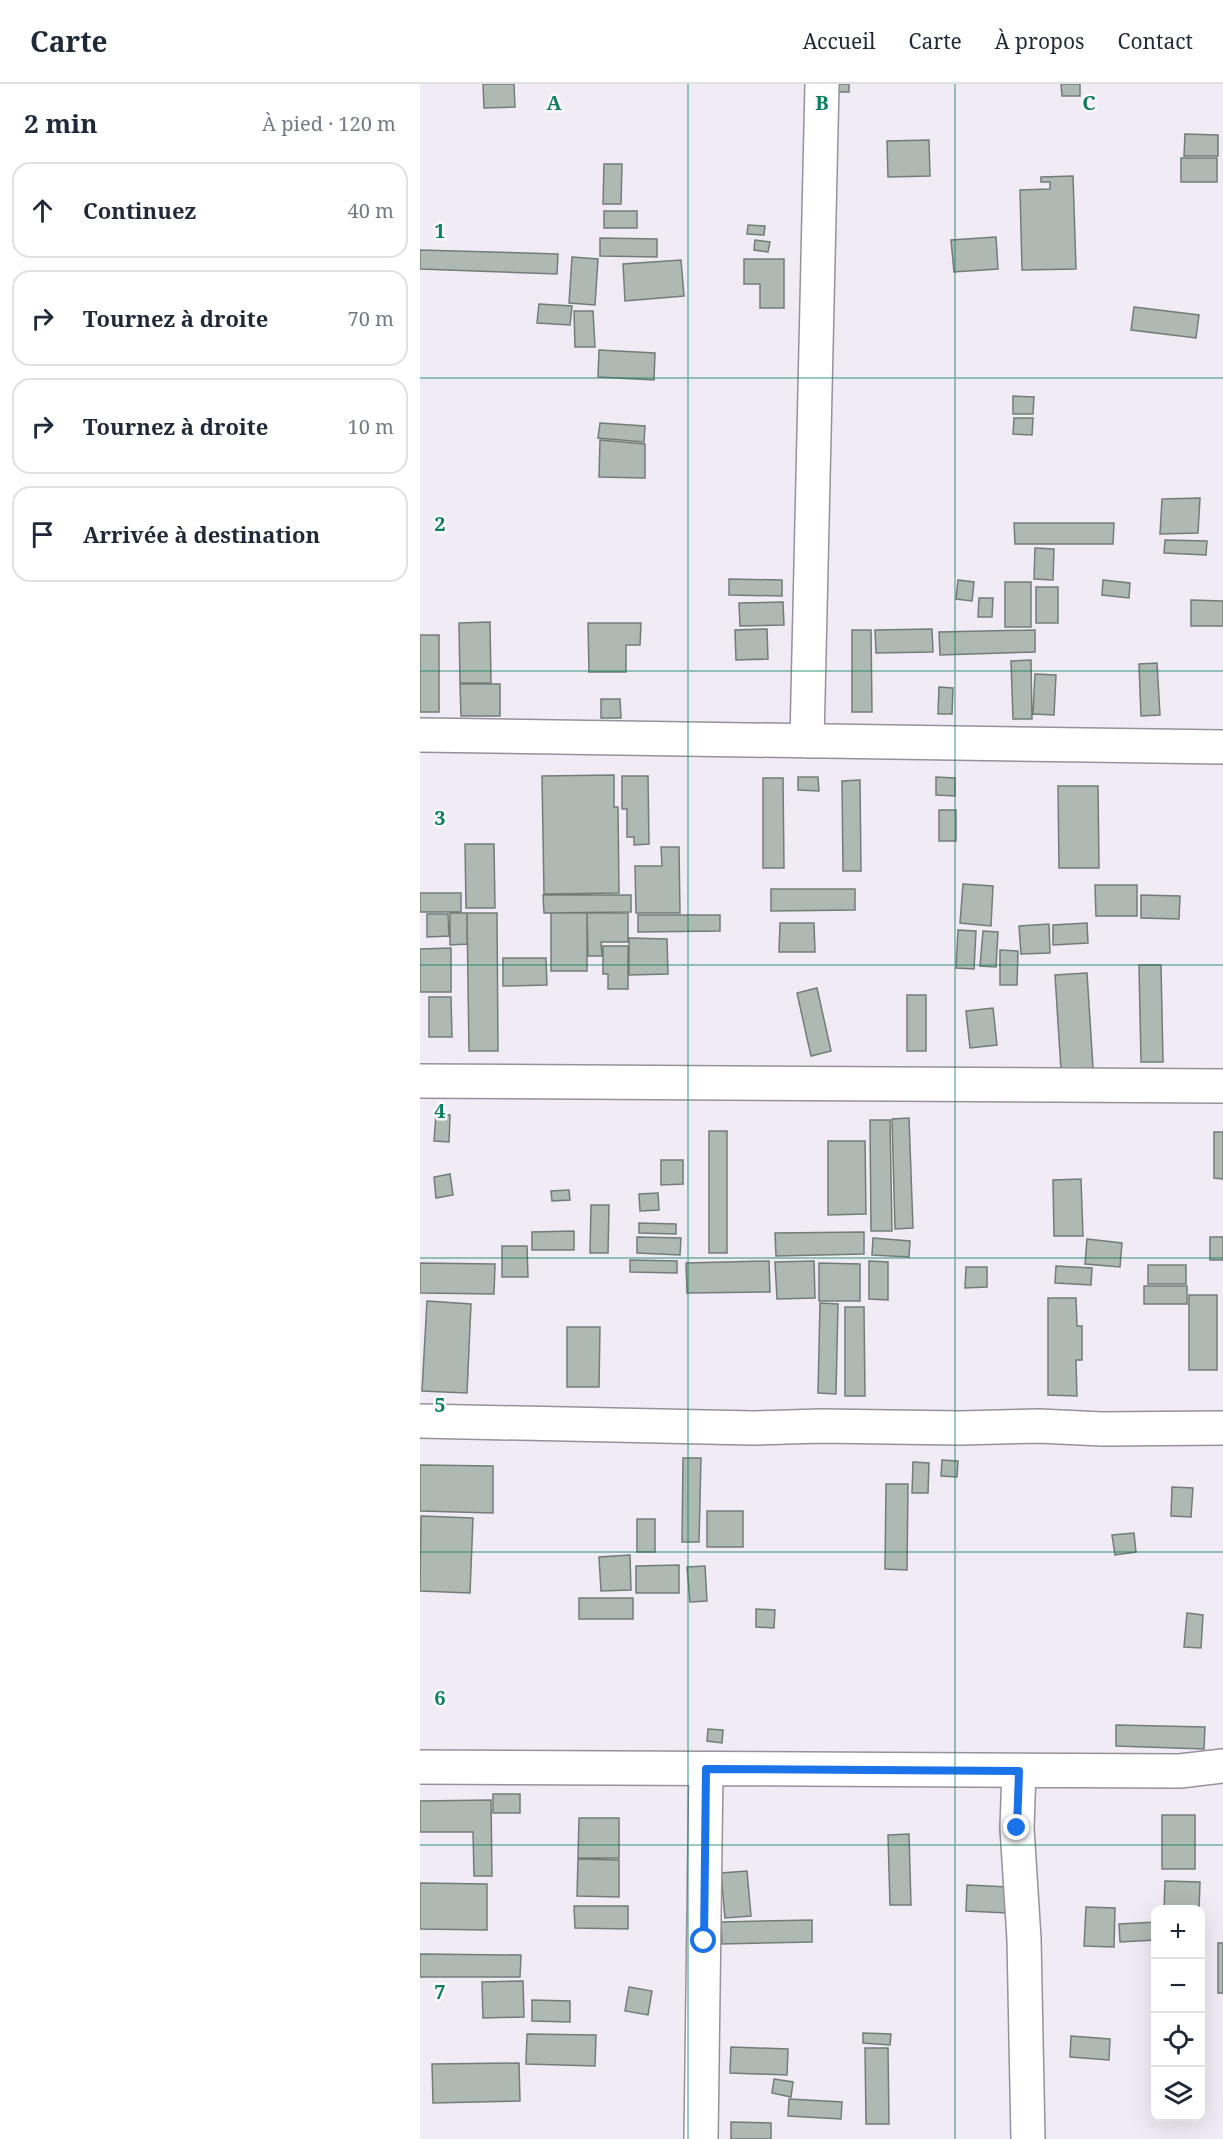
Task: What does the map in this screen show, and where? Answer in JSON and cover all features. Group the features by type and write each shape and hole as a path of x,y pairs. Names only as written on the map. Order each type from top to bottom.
{"street":[{"path":"807,741 822,84"},
{"path":"420,735 1223,747"},
{"path":"420,1081 1223,1086"},
{"path":"420,1421 753,1428 1039,1426 1102,1429 1223,1428"},
{"path":"420,1767 1180,1771 1223,1766"},
{"path":"701,2139 706,1769"},
{"path":"1019,1771 1017,1828 1024,1939 1028,2139"}],"building":[{"path":"483,84 514,84 515,107 484,108"},
{"path":"833,84 849,84 849,92 833,92"},
{"path":"1061,84 1080,84 1080,96 1062,96"},
{"path":"1185,134 1218,135 1218,156 1184,156"},
{"path":"929,140 930,176 888,177 887,141"},
{"path":"1181,158 1217,158 1217,182 1181,182"},
{"path":"604,164 622,164 621,204 603,204"},
{"path":"1073,176 1076,269 1022,270 1020,190 1050,189 1050,182 1041,182 1041,177"},
{"path":"604,211 637,211 637,228 604,228"},
{"path":"748,225 765,226 764,235 747,234"},
{"path":"996,237 998,269 954,272 951,240"},
{"path":"600,238 657,239 657,257 600,256"},
{"path":"755,240 770,242 768,252 754,250"},
{"path":"420,250 558,254 557,274 420,269"},
{"path":"572,257 598,259 595,305 569,303"},
{"path":"744,259 784,259 784,308 760,308 760,284 744,284"},
{"path":"681,260 684,296 625,301 623,264"},
{"path":"539,304 572,306 570,325 537,323"},
{"path":"1134,307 1199,315 1196,338 1131,330"},
{"path":"574,311 593,311 595,347 575,347"},
{"path":"599,350 655,353 654,380 598,377"},
{"path":"1013,396 1034,397 1033,414 1013,414"},
{"path":"1014,418 1033,418 1032,435 1013,434"},
{"path":"600,423 645,426 644,442 598,438"},
{"path":"600,440 645,444 645,478 599,477"},
{"path":"1200,498 1198,533 1160,534 1162,499"},
{"path":"1014,523 1114,523 1113,544 1015,544"},
{"path":"1165,540 1207,541 1206,555 1164,553"},
{"path":"1035,548 1054,549 1053,580 1034,579"},
{"path":"729,579 782,580 782,596 729,595"},
{"path":"958,580 974,582 972,601 956,599"},
{"path":"1103,580 1130,583 1129,598 1102,595"},
{"path":"1005,582 1031,582 1031,627 1005,627"},
{"path":"1036,587 1058,587 1058,623 1036,623"},
{"path":"979,598 993,598 992,617 978,617"},
{"path":"1191,600 1223,601 1223,626 1191,626"},
{"path":"783,602 784,625 740,626 739,603"},
{"path":"490,622 491,683 460,683 459,623"},
{"path":"588,623 641,623 640,645 626,645 626,672 589,672"},
{"path":"767,629 768,659 736,660 735,630"},
{"path":"932,629 933,652 876,653 875,630"},
{"path":"852,630 871,630 872,712 852,712"},
{"path":"1035,630 1035,652 940,655 939,632"},
{"path":"420,635 439,635 439,712 420,712"},
{"path":"1031,660 1032,719 1013,719 1011,661"},
{"path":"1157,663 1160,715 1141,716 1139,664"},
{"path":"1035,674 1056,675 1054,715 1033,714"},
{"path":"460,684 500,684 500,716 461,716"},
{"path":"939,687 953,688 952,714 938,714"},
{"path":"601,699 620,699 621,718 601,718"},
{"path":"614,775 614,807 618,807 619,893 544,894 542,776"},
{"path":"622,776 648,776 649,844 634,845 634,837 627,837 627,809 622,809"},
{"path":"798,777 818,777 819,791 798,790"},
{"path":"936,777 955,778 955,796 936,795"},
{"path":"763,778 783,778 784,868 763,868"},
{"path":"860,780 861,871 843,871 842,781"},
{"path":"1058,786 1098,786 1099,868 1059,868"},
{"path":"939,810 956,810 956,841 939,841"},
{"path":"465,844 494,844 495,908 466,908"},
{"path":"661,847 679,847 680,913 636,913 635,866 662,866"},
{"path":"963,884 993,886 991,926 960,923"},
{"path":"1095,885 1137,885 1137,916 1096,916"},
{"path":"771,889 855,889 855,910 771,911"},
{"path":"420,893 461,893 461,912 420,912"},
{"path":"543,895 631,895 631,912 544,913"},
{"path":"1141,895 1180,896 1179,919 1141,918"},
{"path":"450,913 467,913 467,944 450,945"},
{"path":"467,913 497,913 498,1051 469,1051"},
{"path":"551,913 587,913 587,971 551,971"},
{"path":"587,913 628,913 628,942 601,942 602,956 588,956"},
{"path":"427,914 448,914 449,936 427,937"},
{"path":"638,915 720,915 720,931 638,932"},
{"path":"780,923 814,923 815,952 779,952"},
{"path":"1087,923 1088,943 1053,945 1053,925"},
{"path":"1049,924 1050,953 1021,954 1019,926"},
{"path":"958,930 976,931 974,969 956,968"},
{"path":"983,931 998,932 996,967 980,966"},
{"path":"629,938 667,939 668,974 629,975"},
{"path":"603,946 628,946 628,989 608,989 608,974 603,974"},
{"path":"451,948 451,992 420,992 420,949"},
{"path":"1000,950 1018,951 1017,985 1000,985"},
{"path":"503,958 546,958 547,985 503,986"},
{"path":"1139,965 1161,965 1163,1062 1141,1062"},
{"path":"1087,973 1093,1068 1061,1070 1055,975"},
{"path":"817,988 831,1051 811,1056 797,993"},
{"path":"907,995 926,995 926,1051 907,1051"},
{"path":"429,997 451,997 452,1037 429,1037"},
{"path":"993,1008 997,1045 970,1048 966,1011"},
{"path":"436,1114 450,1115 449,1142 434,1141"},
{"path":"909,1118 913,1228 895,1229 892,1119"},
{"path":"870,1120 890,1120 892,1231 871,1231"},
{"path":"709,1131 727,1131 727,1253 709,1253"},
{"path":"1214,1132 1223,1132 1223,1179 1214,1178"},
{"path":"828,1141 865,1141 866,1214 828,1215"},
{"path":"661,1160 683,1160 683,1184 661,1185"},
{"path":"450,1174 453,1195 436,1198 434,1177"},
{"path":"1081,1179 1083,1236 1054,1236 1053,1180"},
{"path":"569,1190 570,1200 552,1201 551,1191"},
{"path":"658,1193 659,1210 640,1211 639,1194"},
{"path":"591,1205 609,1205 608,1253 590,1253"},
{"path":"639,1223 676,1224 676,1234 639,1233"},
{"path":"574,1231 574,1250 532,1250 532,1232"},
{"path":"864,1232 864,1254 776,1256 775,1233"},
{"path":"637,1237 681,1238 680,1255 637,1253"},
{"path":"1210,1237 1223,1237 1223,1260 1210,1260"},
{"path":"873,1238 910,1241 909,1257 872,1255"},
{"path":"1087,1239 1122,1243 1120,1267 1085,1264"},
{"path":"502,1246 527,1246 528,1277 502,1277"},
{"path":"630,1260 677,1261 677,1273 630,1272"},
{"path":"769,1261 770,1292 687,1293 686,1263"},
{"path":"814,1261 815,1298 777,1299 775,1262"},
{"path":"869,1261 888,1262 888,1300 869,1299"},
{"path":"420,1263 495,1264 494,1294 420,1293"},
{"path":"819,1263 860,1264 860,1301 819,1301"},
{"path":"1148,1265 1186,1265 1186,1284 1148,1284"},
{"path":"1056,1266 1092,1268 1091,1285 1055,1283"},
{"path":"966,1267 987,1267 987,1287 965,1288"},
{"path":"1144,1286 1187,1286 1187,1304 1144,1304"},
{"path":"1189,1295 1217,1295 1217,1370 1189,1370"},
{"path":"1048,1298 1076,1298 1077,1326 1082,1326 1082,1360 1076,1360 1077,1396 1048,1395"},
{"path":"427,1301 471,1304 467,1393 422,1391"},
{"path":"820,1303 838,1304 836,1394 818,1393"},
{"path":"845,1307 864,1307 865,1396 845,1396"},
{"path":"567,1327 600,1327 599,1387 567,1387"},
{"path":"683,1458 701,1458 699,1542 682,1542"},
{"path":"942,1460 958,1461 957,1477 941,1476"},
{"path":"913,1462 929,1463 928,1493 912,1493"},
{"path":"420,1465 493,1466 493,1513 420,1511"},
{"path":"886,1484 908,1484 907,1570 885,1569"},
{"path":"1172,1487 1193,1488 1191,1517 1171,1516"},
{"path":"707,1511 743,1511 743,1547 707,1547"},
{"path":"421,1516 473,1518 470,1593 420,1591"},
{"path":"637,1519 655,1519 655,1552 637,1552"},
{"path":"1134,1533 1136,1552 1115,1555 1112,1535"},
{"path":"630,1555 631,1590 601,1591 599,1557"},
{"path":"679,1565 679,1593 636,1593 636,1566"},
{"path":"705,1566 707,1601 690,1602 687,1567"},
{"path":"579,1598 633,1598 633,1619 579,1619"},
{"path":"756,1609 775,1610 774,1628 756,1627"},
{"path":"1187,1613 1203,1615 1201,1648 1184,1647"},
{"path":"1116,1725 1205,1727 1204,1749 1116,1746"},
{"path":"708,1729 723,1730 722,1743 707,1741"},
{"path":"493,1794 520,1794 520,1813 493,1813"},
{"path":"491,1800 492,1876 474,1876 473,1832 420,1832 420,1801"},
{"path":"1162,1815 1195,1815 1195,1869 1162,1869"},
{"path":"579,1818 619,1818 619,1858 578,1858"},
{"path":"909,1834 911,1905 890,1905 888,1835"},
{"path":"578,1859 619,1860 619,1897 577,1896"},
{"path":"747,1871 751,1916 725,1918 721,1873"},
{"path":"1165,1881 1200,1882 1199,1905 1164,1905"},
{"path":"420,1883 487,1884 487,1930 420,1929"},
{"path":"967,1885 1008,1887 1007,1913 966,1911"},
{"path":"574,1906 628,1906 628,1929 575,1928"},
{"path":"1086,1907 1115,1908 1114,1947 1084,1946"},
{"path":"812,1920 812,1942 722,1944 721,1922"},
{"path":"1151,1922 1151,1940 1120,1942 1119,1924"},
{"path":"1218,1943 1223,1943 1223,1993 1218,1993"},
{"path":"420,1954 521,1955 520,1977 420,1977"},
{"path":"523,1981 524,2017 483,2018 482,1982"},
{"path":"629,1987 652,1991 648,2015 625,2011"},
{"path":"532,2000 570,2001 570,2022 532,2021"},
{"path":"863,2033 891,2034 890,2045 863,2043"},
{"path":"527,2034 596,2035 595,2066 526,2064"},
{"path":"1071,2036 1110,2039 1109,2060 1070,2057"},
{"path":"731,2047 788,2049 787,2075 730,2073"},
{"path":"865,2048 888,2048 889,2124 866,2124"},
{"path":"519,2063 520,2101 433,2103 432,2064"},
{"path":"774,2079 793,2082 791,2097 772,2093"},
{"path":"789,2099 842,2102 841,2119 788,2116"},
{"path":"731,2122 771,2123 771,2139 731,2139"}],"route":[{"path":"704,1941 706,1769 1019,1771 1017,1828"}]}
